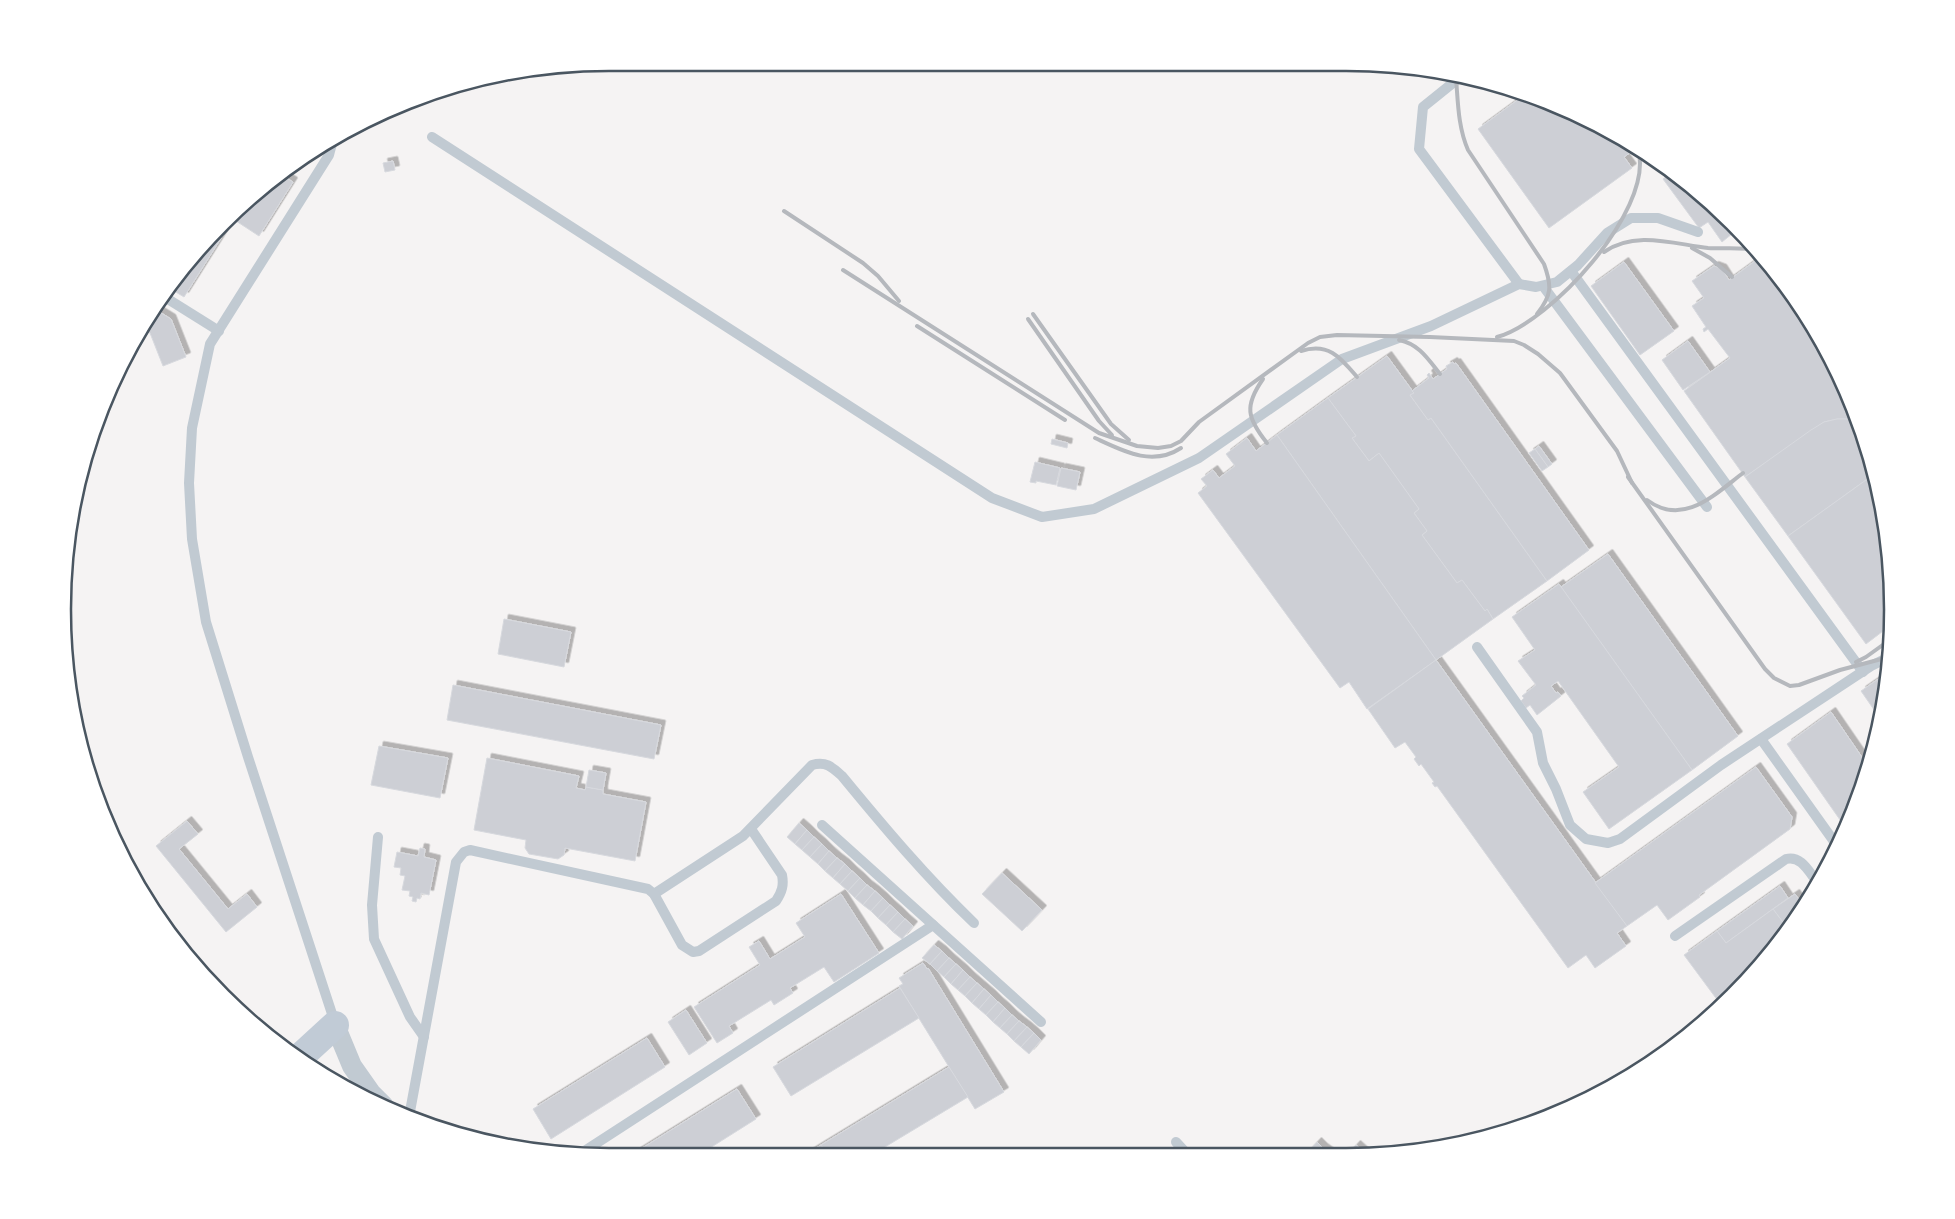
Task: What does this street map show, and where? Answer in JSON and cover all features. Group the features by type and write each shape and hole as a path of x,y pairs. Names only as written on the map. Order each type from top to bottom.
{"main road":[{"path":"304,1053 335,1025"}],"street":[{"path":"335,1025 352,1066 370,1091"}],"lane":[{"path":"1453,83 1423,108 1419,149 1519,284"},
{"path":"432,137 992,498 1042,517 1094,509 1199,458 1342,359 1431,326 1519,284 1536,287 1557,282 1571,271 1607,233 1631,218 1658,218 1698,232"},
{"path":"330,149 210,344 192,428 189,483 192,539 206,622 335,1025"},
{"path":"1571,271 1863,672"},
{"path":"1543,286 1707,507"},
{"path":"169,300 218,331"},
{"path":"1477,647 1534,728 1540,743 1543,762 1570,825 1586,839 1608,843 1620,840 1721,765 1881,662"},
{"path":"1761,739 1832,839"},
{"path":"654,894 751,829 812,765 821,762 831,766 911,860 974,923"},
{"path":"822,824 1041,1022"},
{"path":"410,1109 456,862 464,852 470,850 643,888 654,894 682,945 693,952 700,951 776,901 781,892 784,883 782,875 751,829"},
{"path":"378,837 372,905 374,939 410,1017 424,1037"},
{"path":"1675,936 1786,859 1796,859 1803,864 1813,877"},
{"path":"590,1147 933,924"},
{"path":"1176,1142 1182,1148"}],"building":[{"path":"1518,100 1551,112 1615,143 1630,153 1624,157 1632,168 1549,228 1478,129"},
{"path":"393,161 395,170 385,172 383,163"},
{"path":"1666,177 1673,182 1731,235 1722,242 1708,222 1699,228 1663,179"},
{"path":"287,178 293,182 259,236 237,222"},
{"path":"222,237 184,297 175,292"},
{"path":"1755,261 1773,282 1812,340 1849,419 1824,422 1745,477 1684,391 1730,358 1708,329 1704,332 1703,329 1706,327 1692,306 1704,298 1692,281 1714,266 1722,269 1729,280"},
{"path":"1624,262 1674,331 1640,355 1591,286"},
{"path":"160,313 171,319 186,357 163,366 148,332"},
{"path":"1688,341 1710,372 1683,390 1662,360"},
{"path":"1387,356 1414,393 1410,395 1428,420 1431,418 1547,581 1493,619 1487,609 1485,611 1462,580 1457,583 1422,535 1427,531 1414,513 1419,509 1379,453 1369,461 1352,438 1356,436 1328,398"},
{"path":"1453,362 1454,364 1456,363 1589,550 1547,581 1431,418 1428,420 1410,395 1414,393 1412,391 1429,378 1427,375 1429,373 1433,379"},
{"path":"1328,398 1356,436 1352,438 1369,461 1379,453 1419,509 1414,513 1427,531 1422,535 1457,583 1462,580 1485,611 1487,609 1493,619 1436,660 1277,435"},
{"path":"1849,419 1867,479 1788,536 1745,477 1824,422"},
{"path":"1277,435 1436,660 1367,709 1349,682 1340,688 1198,493 1207,486 1201,479 1213,470 1219,478 1235,466 1226,454 1247,438 1256,451"},
{"path":"1052,439 1068,443 1067,448 1051,444"},
{"path":"1539,446 1552,464 1548,467 1535,449"},
{"path":"1535,449 1548,467 1542,471 1529,453"},
{"path":"1035,462 1060,468 1056,485 1036,481 1036,483 1030,482"},
{"path":"1061,468 1080,472 1076,490 1057,486"},
{"path":"1867,479 1879,539 1883,574 1883,631 1866,644 1788,536"},
{"path":"1608,554 1738,736 1692,770 1561,587"},
{"path":"1559,584 1692,770 1609,829 1583,792 1619,767 1558,681 1551,686 1561,696 1537,715 1530,705 1526,708 1521,701 1524,698 1522,696 1536,685 1518,661 1535,650 1512,617"},
{"path":"504,619 571,632 564,667 498,654"},
{"path":"1436,660 1627,926 1617,933 1626,946 1595,968 1586,955 1568,968 1437,786 1435,787 1432,783 1434,782 1421,764 1419,766 1414,759 1416,757 1405,742 1395,748 1368,709"},
{"path":"1879,678 1874,710 1861,691"},
{"path":"453,685 661,725 654,759 447,720"},
{"path":"1831,712 1862,758 1840,821 1787,744"},
{"path":"379,746 448,758 440,798 371,785"},
{"path":"487,758 579,776 576,788 585,790 586,787 603,790 603,794 646,802 635,861 565,848 564,855 558,859 529,854 525,848 526,840 474,830"},
{"path":"1756,767 1792,817 1790,829 1699,895 1700,897 1668,920 1657,905 1627,926 1595,883"},
{"path":"589,770 606,773 603,790 586,787"},
{"path":"187,821 198,834 179,849 228,909 247,894 257,907 226,932 156,846"},
{"path":"799,823 807,830 795,844 787,837"},
{"path":"807,830 814,837 802,850 795,844"},
{"path":"814,837 822,844 810,857 802,850"},
{"path":"822,844 829,851 818,864 810,857"},
{"path":"420,848 425,849 424,857 436,860 429,895 421,893 420,899 417,898 416,902 412,901 413,897 409,896 410,891 402,890 405,876 400,875 401,868 394,867 397,852 418,856"},
{"path":"829,851 837,858 825,871 818,864"},
{"path":"837,858 845,864 833,878 825,871"},
{"path":"845,864 852,871 840,884 833,878"},
{"path":"852,871 860,878 848,891 840,884"},
{"path":"1002,873 1042,910 1022,931 982,894"},
{"path":"860,878 867,885 855,898 848,891"},
{"path":"867,885 875,891 863,905 855,898"},
{"path":"1780,886 1788,898 1726,943 1717,931"},
{"path":"875,891 883,898 871,911 863,905"},
{"path":"841,894 879,953 834,982 824,967 790,988 793,993 774,1005 771,1000 729,1026 733,1033 717,1043 694,1007 760,965 749,947 759,941 770,959 805,937 796,923"},
{"path":"1795,894 1799,900 1783,923 1773,909"},
{"path":"883,898 890,905 878,918 871,911"},
{"path":"890,905 898,912 886,925 878,918"},
{"path":"1773,909 1783,923 1750,964 1716,999 1684,955 1717,931 1726,943"},
{"path":"898,912 905,919 893,932 886,925"},
{"path":"905,919 913,926 902,939 893,932"},
{"path":"934,945 942,951 930,964 922,958"},
{"path":"942,951 949,958 937,971 930,964"},
{"path":"949,958 956,964 944,977 937,971"},
{"path":"923,963 928,968 1004,1092 975,1109 899,986 903,984 899,978"},
{"path":"956,964 963,970 951,984 944,977"},
{"path":"963,970 970,977 958,990 951,984"},
{"path":"970,977 977,983 965,996 958,990"},
{"path":"977,983 984,989 972,1003 965,996"},
{"path":"900,988 919,1018 791,1096 773,1067"},
{"path":"984,989 991,995 979,1009 972,1003"},
{"path":"991,995 998,1002 986,1015 979,1009"},
{"path":"998,1002 1005,1008 993,1022 986,1015"},
{"path":"1005,1008 1012,1015 1000,1028 993,1022"},
{"path":"686,1010 707,1043 689,1055 668,1022"},
{"path":"1012,1015 1019,1021 1007,1034 1000,1028"},
{"path":"1019,1021 1027,1027 1014,1041 1007,1034"},
{"path":"1027,1027 1034,1033 1021,1047 1014,1041"},
{"path":"1034,1033 1041,1040 1029,1054 1021,1047"},
{"path":"647,1038 665,1067 551,1139 533,1109"},
{"path":"949,1067 968,1097 883,1148 823,1148 821,1145"},
{"path":"737,1089 756,1119 710,1148 642,1148"},
{"path":"1317,1142 1323,1148 1311,1148"}],"railway":[{"path":"1456,83 1460,123 1468,150 1544,264 1549,290 1546,301 1537,314"},
{"path":"1497,337 1519,327 1544,310 1569,288 1593,262 1614,233 1629,205 1639,177 1639,158"},
{"path":"784,211 863,263 878,276 899,301"},
{"path":"1604,252 1616,245 1642,240 1655,240 1708,248 1744,249"},
{"path":"1692,248 1710,258 1732,277"},
{"path":"843,270 1099,433 1137,446 1158,448 1171,446 1181,441 1199,422 1308,343 1320,337 1337,335 1514,341 1538,354 1560,373 1617,451 1632,483"},
{"path":"1033,314 1111,424 1129,440"},
{"path":"1028,319 1099,421 1112,435"},
{"path":"917,326 1065,420"},
{"path":"1399,340 1418,349 1440,374"},
{"path":"1301,351 1311,349 1327,350 1340,358 1357,377"},
{"path":"1263,379 1253,397 1250,412 1255,426 1267,443"},
{"path":"1095,438 1127,452 1148,457 1170,454 1181,448"},
{"path":"1647,500 1660,507 1673,510 1686,509 1698,505 1743,473"},
{"path":"1628,477 1765,669 1774,678 1790,686 1799,685 1840,670 1881,659"},
{"path":"1856,662 1883,645"}]}
